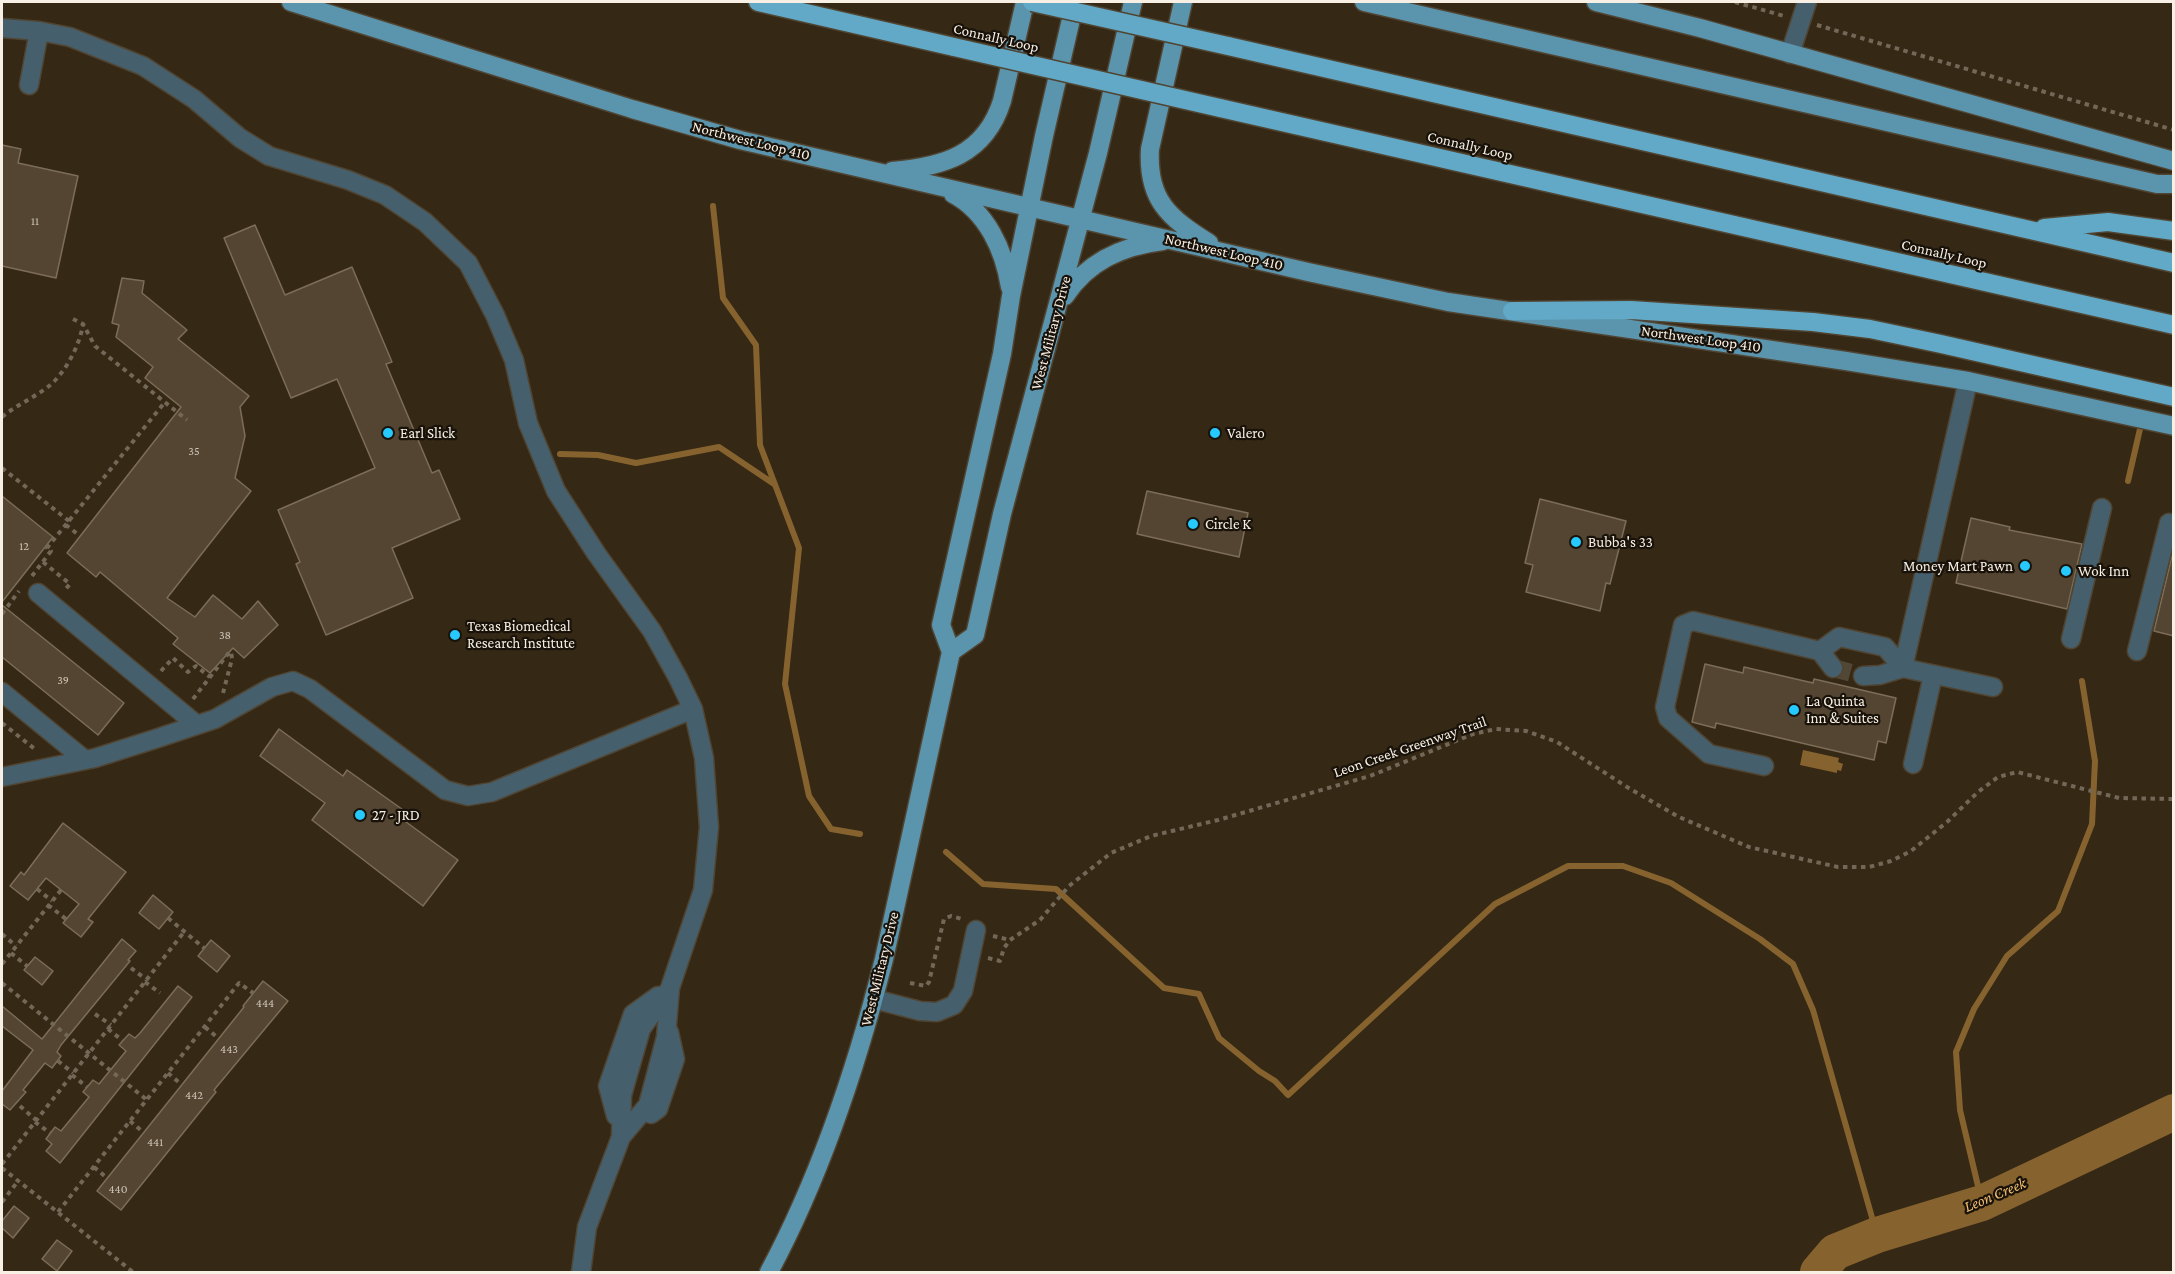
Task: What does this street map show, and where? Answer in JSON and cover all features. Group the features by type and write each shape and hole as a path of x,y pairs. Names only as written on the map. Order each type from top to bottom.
{"highway":[{"name":"Connally Loop","path":"758,2 2172,326"},
{"path":"1032,2 2174,263"},
{"path":"2026,229 2108,222 2174,231"},
{"path":"1512,311 1631,310 1813,322 1870,329 2170,396"}],"main road":[{"name":"Northwest Loop 410","path":"291,2 740,140 1408,295 1968,381 2174,426"},
{"path":"875,172 939,164 963,154 988,133 1002,101 1024,2"},
{"path":"951,652 941,625 1002,354 1011,296 1075,2"},
{"name":"West Military Drive","path":"769,1272 807,1191 840,1109 874,999 951,652 975,634 1002,514 1082,218 1133,2"},
{"path":"1183,2 1150,149 1150,178 1157,197 1167,212 1182,225 1224,252"},
{"path":"1364,2 2157,184 2174,184"},
{"path":"1596,2 2174,162"},
{"path":"941,187 970,204 990,230 1005,267 1011,296"},
{"path":"1055,320 1071,288 1097,262 1121,250 1150,242 1170,240"}],"lane":[{"path":"1790,54 1807,2"},
{"path":"2,28 39,31 70,37 143,66 194,99 240,138 268,156 348,180 385,195 424,222 468,263 495,315 514,360 528,423 556,491 596,553 652,631 693,709 704,758 709,827 702,890 670,988 667,1020 675,1059 658,1109 621,1137"},
{"path":"28,85 39,31"},
{"path":"1903,668 1968,381"},
{"path":"2071,639 2102,508"},
{"path":"2137,651 2169,523"},
{"path":"30,587 197,725"},
{"path":"1764,766 1709,754 1668,718 1665,707 1683,625 1693,621 1820,651 1833,668"},
{"path":"1820,651 1839,637 1885,647 1903,668"},
{"path":"1863,676 1880,675 1903,668 1993,687"},
{"path":"1913,764 1933,675"},
{"path":"2,777 85,760 197,725 215,719 272,687 293,681 310,688 445,790 468,796 492,792 693,709"},
{"path":"2,692 85,760"},
{"path":"874,999 920,1011 937,1012 954,1005 963,991 976,930"},
{"path":"581,1272 587,1227 621,1137 622,1095 641,1029 670,988"}],"path":[{"path":"1735,2 2174,130"},
{"path":"73,319 83,324 95,346 187,420"},
{"path":"2,417 49,386 60,373 81,337 83,324"},
{"path":"2,614 30,587 51,551 47,548 165,402"},
{"path":"2,468 69,521 66,525"},
{"path":"66,525 80,536"},
{"path":"43,562 70,584 53,605"},
{"path":"181,712 231,650 232,659 221,699"},
{"path":"150,686 173,658 188,672 196,666 210,677"},
{"path":"2,723 55,766"},
{"name":"Leon Creek Greenway Trail","path":"970,954 1000,961 1004,948 1010,940 1040,920 1069,886 1111,853 1152,836 1218,820 1370,776 1473,734 1496,729 1526,731 1557,742 1679,817 1749,847 1838,867 1869,867 1891,861 1911,851 1947,822 1978,792 1998,777 2016,772 2119,798 2174,799"},
{"path":"37,888 52,901"},
{"path":"2,964 61,890"},
{"path":"48,905 66,919"},
{"path":"168,918 204,948"},
{"path":"133,1272 2,1166 184,932"},
{"path":"2,934 16,946"},
{"path":"10,953 27,966"},
{"path":"131,968 160,993"},
{"path":"2,983 147,1100"},
{"path":"58,1212 239,983 253,993"},
{"path":"95,1014 123,1041"},
{"path":"204,1027 218,1038"},
{"path":"58,1060 87,1087"},
{"path":"168,1073 182,1084"},
{"path":"20,1106 50,1133"},
{"path":"130,1121 143,1132"},
{"path":"94,1167 107,1178"},
{"path":"2,1202 18,1181"}],"shaded area":[{"path":"1803,750 1839,758 1838,762 1843,764 1841,771 1837,770 1837,773 1800,765"}],"building":[{"path":"2,145 21,149 18,163 78,176 56,278 2,266"},
{"name":"Earl Slick","path":"255,225 285,295 352,267 392,362 386,364 432,473 439,470 460,519 392,548 413,598 326,635 296,564 300,562 278,510 375,468 337,379 291,398 224,238"},
{"path":"122,278 144,281 142,293 187,330 178,339 249,396 240,407 245,436 235,478 251,491 167,598 195,617 213,595 242,619 258,601 278,625 244,658 233,648 210,673 173,644 178,638 100,572 96,577 67,553 181,407 145,378 153,367 116,337 119,325 112,323"},
{"name":"Circle K","path":"1147,491 1248,513 1239,557 1137,534"},
{"path":"2,496 53,537 2,602"},
{"name":"Bubba's 33","path":"1540,499 1626,521 1610,584 1606,583 1600,611 1526,592 1533,565 1525,563"},
{"path":"1971,518 2010,527 2009,530 2082,544 2067,609 1956,583"},
{"path":"2172,556 2174,556 2174,636 2154,631"},
{"path":"2,605 124,703 98,735 2,657"},
{"name":"La Quinta Inn & Suites","path":"1705,664 1743,673 1744,667 1813,683 1814,679 1896,698 1886,743 1878,741 1874,760 1716,723 1715,728 1692,722"},
{"name":"27 - JRD","path":"279,729 343,776 347,770 406,812 402,819 458,860 423,906 312,820 325,803 260,756"},
{"path":"63,823 126,872 88,919 93,922 81,937 63,923 79,904 46,878 28,900 10,886 21,872 24,875"},
{"path":"153,895 173,912 159,929 139,913"},
{"path":"122,939 136,951 128,960 130,961 61,1045 57,1052 61,1056 52,1068 45,1063 23,1090 26,1092 10,1110 2,1104 2,1091 33,1050 2,1026 2,1006 42,1039"},
{"path":"211,940 230,956 217,972 198,956"},
{"path":"35,957 53,971 42,985 24,970"},
{"path":"263,981 288,1001 214,1090 216,1092 121,1210 97,1191"},
{"path":"178,986 192,997 60,1163 46,1151 52,1144 46,1139 55,1127 61,1131 89,1097 83,1092 93,1080 99,1084 126,1051 119,1045 129,1034 135,1038 140,1033"},
{"path":"14,1206 29,1218 13,1238 2,1228 2,1221"},
{"path":"57,1240 72,1251 57,1271 42,1259"}],"waterway":[{"path":"713,206 723,298 756,345 760,445 799,548 785,684 809,796 831,829 860,834"},
{"path":"2128,481 2140,429"},
{"path":"560,454 598,455 636,463 719,447 774,484"},
{"path":"1982,1203 1960,1110 1956,1052 1974,1009 2007,956 2058,911 2092,824 2095,761 2082,681"},
{"path":"946,852 983,884 1056,889 1164,988 1199,994 1219,1038 1259,1071 1275,1081 1288,1095 1495,904 1568,866 1623,866 1671,883 1760,939 1793,964 1813,1010 1877,1235"},
{"name":"Leon Creek","path":"1818,1272 1835,1252 1877,1235 1982,1203 2174,1112"}],"tunnel":[{"path":"1833,668 1863,676"}],"place":[{"name":"Earl Slick","path":"388,433"},
{"name":"Valero","path":"1215,433"},
{"name":"Circle K","path":"1193,524"},
{"name":"Bubba's 33","path":"1576,542"},
{"name":"Money Mart Pawn","path":"2025,566"},
{"name":"Wok Inn","path":"2066,571"},
{"name":"Texas Biomedical Research Institute","path":"455,635"},
{"name":"La Quinta Inn & Suites","path":"1794,710"},
{"name":"27 - JRD","path":"360,815"}]}
